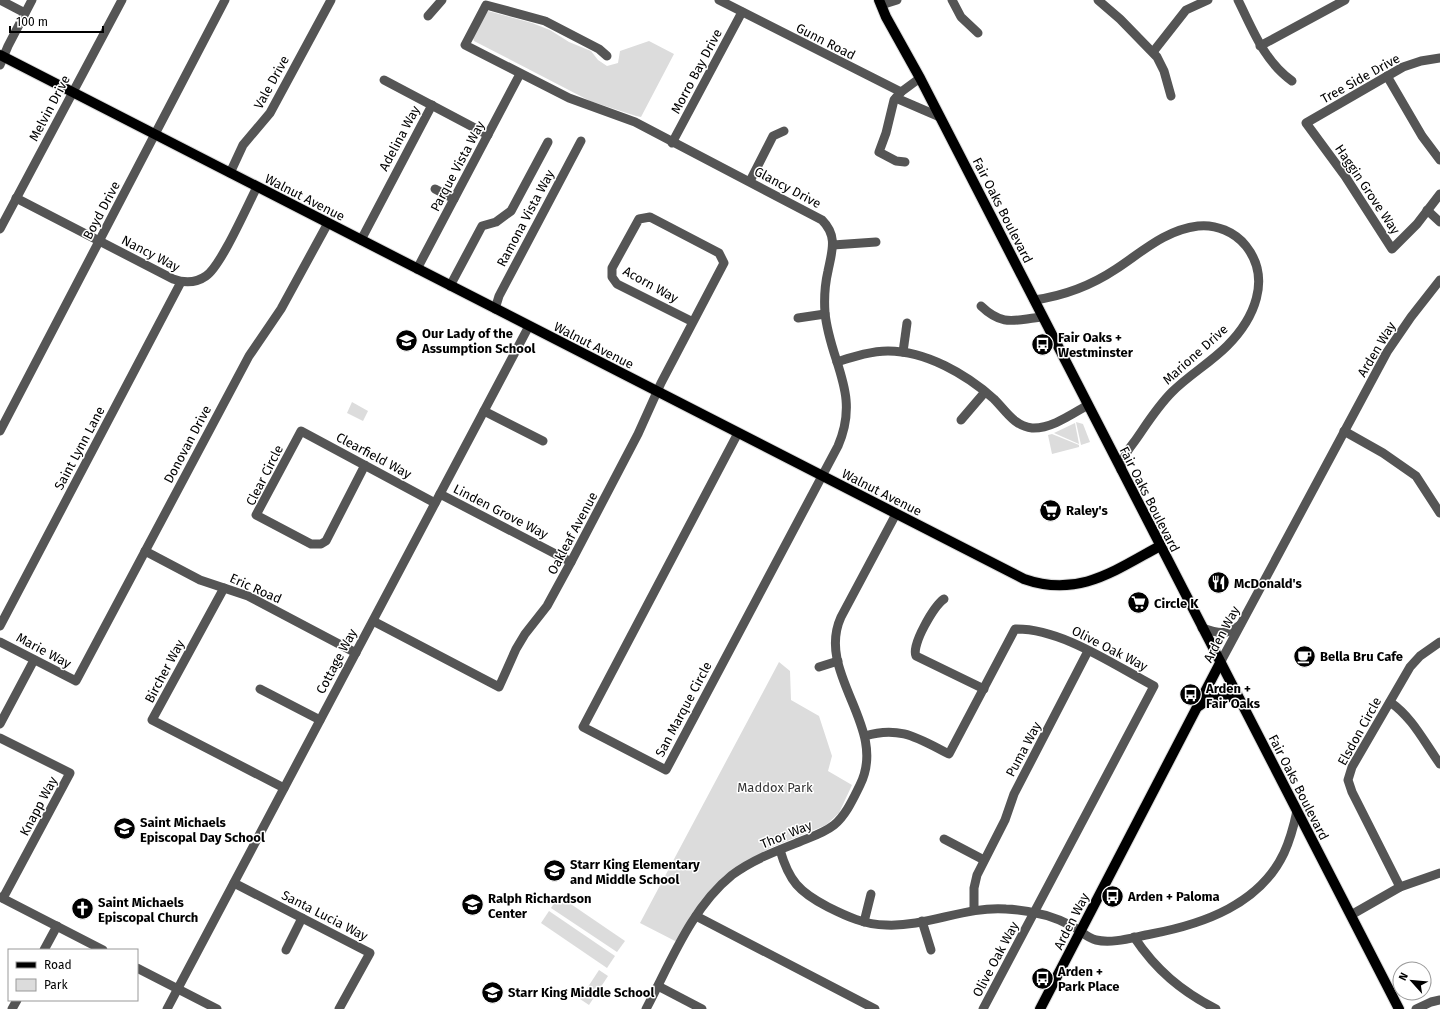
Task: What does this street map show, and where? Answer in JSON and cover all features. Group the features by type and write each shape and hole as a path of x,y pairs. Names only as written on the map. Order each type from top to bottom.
{"main road":[{"name":"Fair Oaks Boulevard","path":"880,3 1399,1009"},
{"name":"Walnut Avenue","path":"1,59 72,92 155,134 1019,577 1053,586 1074,586 1093,581 1160,546"},
{"name":"Arden Way","path":"1040,1009 1220,663"},
{"path":"1197,707 1209,698 1216,696 1223,695 1239,699"}],"street":[{"path":"0,0 25,13"},
{"path":"1,59 32,0"},
{"name":"Melvin Drive","path":"0,229 122,0"},
{"name":"Boyd Drive","path":"0,431 225,0"},
{"name":"Vale Drive","path":"230,173 243,145 270,113 331,0"},
{"path":"428,16 442,0"},
{"name":"Gunn Road","path":"719,0 940,117"},
{"path":"880,3 897,0"},
{"path":"952,0 961,17 978,33"},
{"path":"1098,0 1153,52 1161,64 1170,96"},
{"path":"1153,52 1186,10 1208,0"},
{"path":"1238,0 1260,46 1271,62 1292,81"},
{"path":"1260,46 1345,0"},
{"name":"Glancy Drive","path":"606,56 599,49 545,21 486,5 465,45 569,98 635,122 672,143 750,181 822,220 830,231 833,245"},
{"name":"Morro Bay Drive","path":"672,143 742,12"},
{"name":"Tree Side Drive","path":"1306,123 1412,63 1440,58"},
{"name":"Parque Vista Way","path":"417,269 520,74"},
{"path":"1387,76 1422,136 1440,160"},
{"path":"905,162 896,161 879,152 898,95 920,78"},
{"path":"384,80 432,105"},
{"name":"Adelina Way","path":"361,240 432,105 488,135"},
{"name":"Haggin Grove Way","path":"1306,123 1345,176 1392,249 1417,224 1440,194"},
{"path":"750,181 773,136 784,130"},
{"name":"Ramona Vista Way","path":"495,309 499,296 581,141"},
{"path":"450,286 482,226 496,222 511,212 548,142"},
{"name":"Nancy Way","path":"16,198 173,280 181,282 198,280 212,270 257,187"},
{"path":"435,189 454,199"},
{"path":"1427,210 1440,222"},
{"name":"Acorn Way","path":"693,322 618,284 612,277 612,268 636,223 645,217 650,217 720,253 724,260"},
{"name":"Donovan Drive","path":"76,682 248,356 282,310 328,223"},
{"name":"Marione Drive","path":"1034,300 1064,293 1092,282 1116,269 1162,237 1190,227 1205,226 1224,230 1237,237 1253,256 1258,270 1259,290 1255,305 1244,325 1227,346 1182,382 1160,406 1125,456 1121,470"},
{"path":"823,477 843,436 846,423 847,397 825,314 825,284 833,245 876,242"},
{"name":"Oakleaf Avenue","path":"373,621 499,687 516,649 525,634 547,606 571,562 722,268 724,260"},
{"name":"Arden Way","path":"1220,663 1344,431 1395,340 1440,280"},
{"name":"Saint Lynn Lane","path":"0,626 181,282"},
{"path":"981,306 995,317 1014,322 1043,317"},
{"path":"798,318 825,314"},
{"path":"903,352 907,323"},
{"name":"Cottage Way","path":"167,1009 529,326"},
{"path":"837,362 878,352 903,352 938,364 957,373 985,392 1014,421 1031,428 1049,425 1088,405"},
{"path":"961,420 985,392"},
{"path":"484,411 543,442"},
{"name":"Clear Circle","path":"301,431 256,515 311,544 320,544 326,541 365,465"},
{"name":"Clearfield Way","path":"301,431 435,503"},
{"path":"1344,431 1383,453 1416,476 1440,513"},
{"name":"San Marque Circle","path":"738,433 583,727 666,770 817,484 823,477"},
{"name":"Linden Grove Way","path":"440,494 571,562"},
{"name":"Thor Way","path":"646,1009 696,916 709,898 732,876 754,861 820,834 834,824 846,812 861,784 868,764 865,736 838,661 835,642 839,622 896,514"},
{"name":"Eric Road","path":"144,551 200,580 248,596 356,653"},
{"name":"Bircher Way","path":"224,588 152,720 284,788"},
{"path":"944,599 934,608 921,635 915,652 920,659 928,661 984,689"},
{"path":"1202,628 1222,633 1234,630 1241,624"},
{"name":"Olive Oak Way","path":"865,736 886,731 906,733 950,754 1015,629 1032,630 1054,635 1154,686 984,1009"},
{"name":"Marie Way","path":"0,642 76,682"},
{"name":"Elsdon Circle","path":"1400,887 1352,792 1348,780 1352,767 1416,659 1440,642"},
{"name":"Puma Way","path":"974,910 975,884 984,860 1005,820 1014,794 1088,651"},
{"path":"0,724 34,660"},
{"path":"819,668 838,661"},
{"path":"260,689 320,720"},
{"path":"1390,702 1399,708 1413,722 1440,764"},
{"name":"Knapp Way","path":"0,738 70,773 2,898"},
{"path":"780,850 788,874 804,893 843,915 864,922 892,925 922,921 974,910 1005,909 1034,913 1056,919 1092,939 1100,941 1134,937 1164,931 1205,919 1232,907 1253,893 1270,875 1289,842 1297,811"},
{"path":"944,839 984,860"},
{"path":"1351,915 1400,887 1440,873"},
{"name":"Santa Lucia Way","path":"234,883 370,953 339,1009"},
{"path":"864,922 871,894"},
{"path":"2,898 101,949"},
{"path":"696,916 875,1009"},
{"path":"286,950 302,918"},
{"path":"922,921 932,950"},
{"path":"45,949 57,926"},
{"path":"1134,937 1150,960 1171,981 1190,995 1216,1009"},
{"path":"138,969 217,1009"},
{"path":"658,986 702,1009"},
{"path":"1416,1009 1426,1007 1440,1000"},
{"path":"1436,1009 1440,1006"}],"green space":[{"path":"488,11 532,23 550,30 569,42 591,51 598,60 607,66 618,63 620,51 649,41 674,54 641,117 636,116 590,101 474,41 473,38 483,17"},
{"path":"352,402 368,411 363,421 347,413"},
{"path":"1076,422 1083,424 1090,442 1081,445"},
{"path":"1075,423 1079,444 1054,433"},
{"path":"1052,434 1079,445 1079,447 1052,454 1048,435"},
{"name":"Maddox Park","path":"779,662 790,671 791,700 819,716 832,756 828,771 852,785 839,813 826,825 770,848 724,876 702,901 677,942 640,923"},
{"path":"559,896 625,941 617,952 551,908"},
{"path":"549,911 615,956 607,968 541,923"},
{"path":"599,970 608,976 589,1005 580,999"}],"place":[{"name":"Our Lady of the Assumption School","path":"406,340"},
{"name":"Fair Oaks + Westminster","path":"1043,344"},
{"name":"Raley's","path":"1050,510"},
{"name":"McDonald's","path":"1218,583"},
{"name":"Circle K","path":"1138,603"},
{"name":"Bella Bru Cafe","path":"1304,656"},
{"name":"Arden + Fair Oaks","path":"1190,695"},
{"name":"Saint Michaels Episcopal Day School","path":"124,829"},
{"name":"Starr King Elementary and Middle School","path":"554,871"},
{"name":"Arden + Paloma","path":"1113,896"},
{"name":"Ralph Richardson Center","path":"473,905"},
{"name":"Saint Michaels Episcopal Church","path":"83,909"},
{"name":"Arden + Park Place","path":"1043,978"},
{"name":"Starr King Middle School","path":"493,992"}]}
